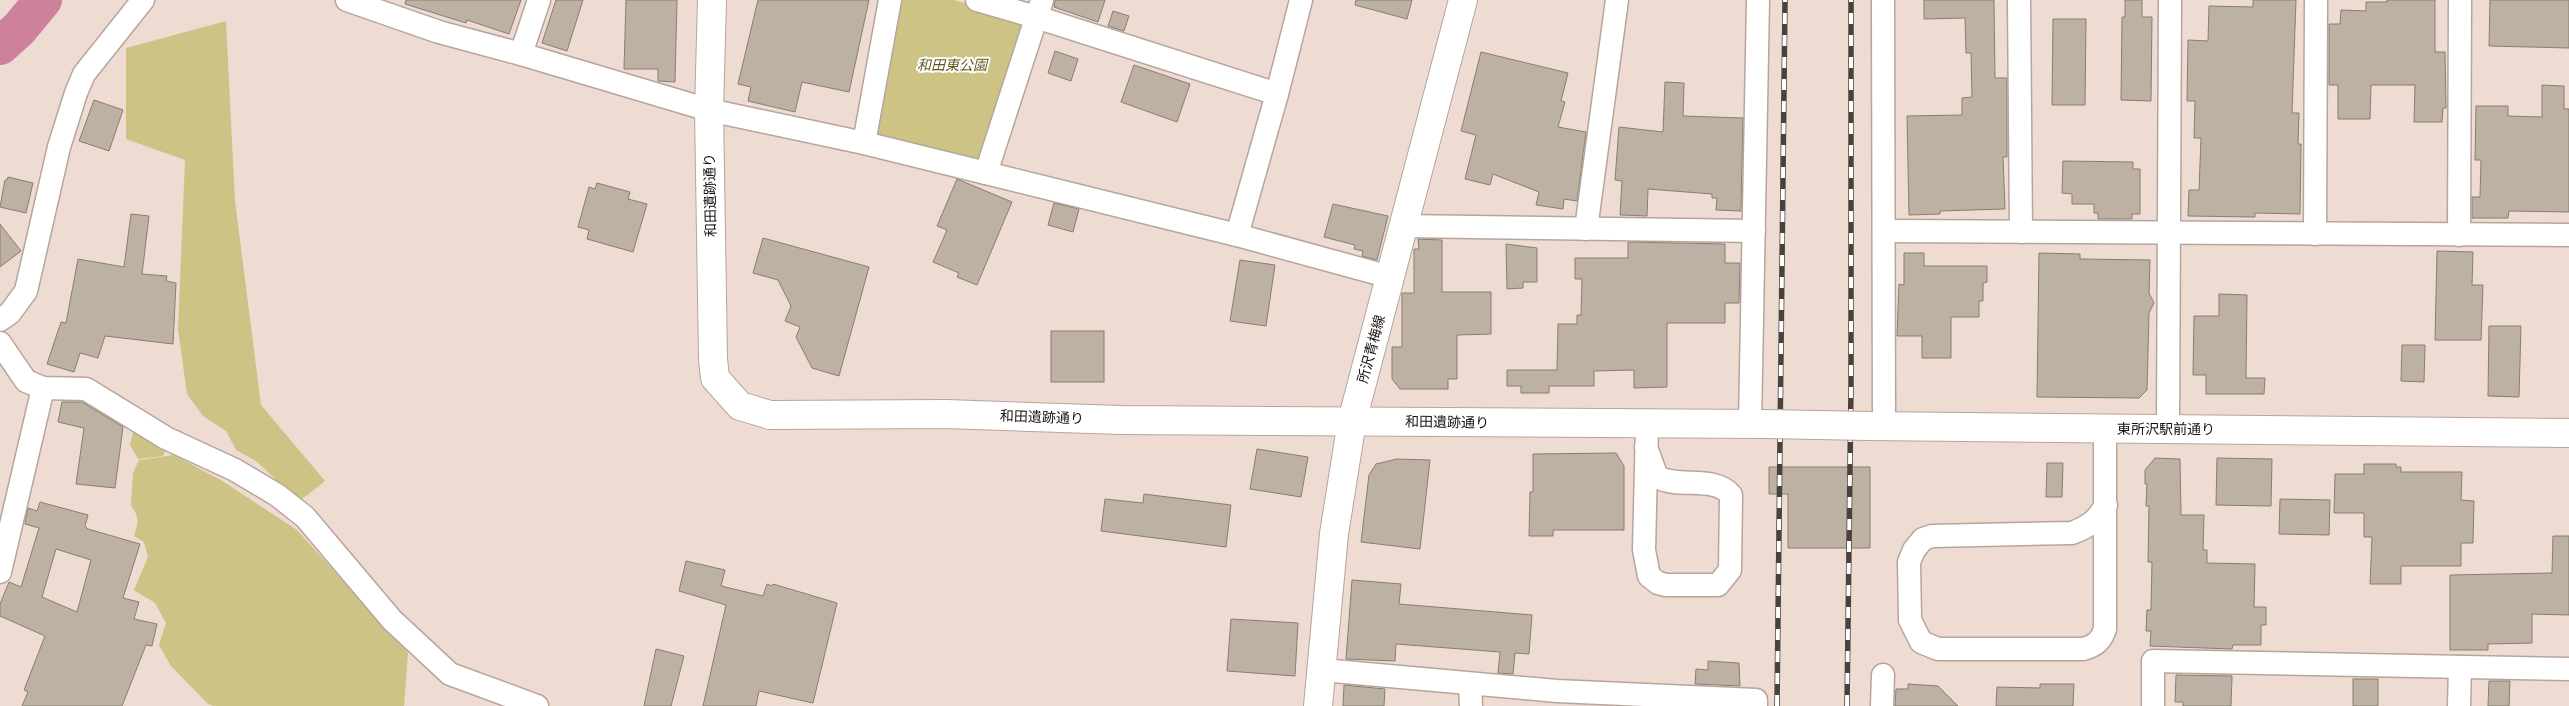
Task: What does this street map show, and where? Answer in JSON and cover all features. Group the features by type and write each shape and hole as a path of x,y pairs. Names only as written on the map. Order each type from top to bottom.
{"street":[{"path":"0,320 10,313 26,291 59,146 84,74 143,0"},
{"path":"347,0 433,30 709,110 864,143 986,172 1238,235 1390,277"},
{"path":"521,54 539,0"},
{"name":"和田遺跡通り","path":"712,0 709,110 713,359 715,378 740,406 770,415 946,414 1121,420 1352,421 1646,436 1756,424"},
{"path":"864,143 890,0"},
{"path":"977,0 1039,8 1277,94"},
{"path":"1238,235 1301,0"},
{"name":"所沢青梅線","path":"1318,706 1334,534 1352,421 1463,0"},
{"path":"1586,229 1617,0"},
{"path":"1756,424 1754,231 1758,0"},
{"path":"1877,426 1885,231 1883,0"},
{"path":"2019,0 2021,232"},
{"path":"2168,429 2170,0"},
{"path":"2315,234 2316,0"},
{"path":"2459,235 2460,0"},
{"path":"986,172 1039,8"},
{"path":"1403,226 1754,231"},
{"path":"1885,231 2569,235"},
{"path":"0,343 26,380 42,388 86,389 166,438 235,470 277,495 305,517 392,620 450,674 537,706"},
{"path":"0,572 42,388"},
{"name":"東所沢駅前通り","path":"1756,424 2569,433"},
{"path":"2105,428 2106,505 2105,629 2102,638 2094,646 2083,649 1938,649 1927,646 1914,632 1910,620 1909,562 1914,550 1923,539 1932,536 2072,533 2086,527 2099,518 2106,505"},
{"path":"1646,436 1657,477 1673,483 1717,485 1724,488 1730,495 1730,570 1718,585 1658,583 1649,576 1644,550 1646,436"},
{"path":"2153,706 2153,661 2569,669"},
{"path":"2459,706 2460,667"},
{"path":"1322,670 1616,700 1756,700 1756,706"},
{"path":"1882,706 1883,675"},
{"path":"1470,684 1471,706"}],"green space":[{"name":"和田東公園","path":"901,0 954,0 1031,22 985,165 874,137"},
{"path":"226,21 235,201 261,405 325,481 302,499 287,490 256,461 236,450 226,431 203,416 187,394 178,329 185,160 126,139 126,48"},
{"path":"134,429 167,447 163,456 138,459 130,445"},
{"path":"174,455 224,482 297,530 408,653 404,706 214,706 208,704 171,666 159,645 166,623 155,603 134,590 148,557 144,542 134,536 137,520 131,506 133,473 139,460"}],"building":[{"path":"406,0 521,0 509,34 467,20 466,23 405,4"},
{"path":"556,0 583,0 567,51 542,43"},
{"path":"626,0 677,0 675,82 658,81 658,69 624,69"},
{"path":"758,0 869,0 849,92 802,82 795,112 748,101 751,87 738,84"},
{"path":"1055,0 1105,0 1098,22 1054,7"},
{"path":"1356,0 1412,0 1407,19 1355,5"},
{"path":"1924,0 1994,0 1995,78 2007,78 2007,157 2003,157 2005,209 1940,211 1940,214 1909,215 1907,116 1962,115 1962,98 1972,97 1971,53 1966,53 1965,18 1924,19"},
{"path":"2125,0 2142,0 2142,17 2152,17 2151,101 2121,100 2122,17 2125,17"},
{"path":"2253,0 2296,0 2292,113 2299,113 2298,144 2301,144 2300,214 2255,213 2255,217 2188,216 2189,190 2199,190 2201,138 2194,138 2195,101 2187,101 2188,40 2208,41 2209,6 2253,7"},
{"path":"2387,0 2435,0 2435,52 2445,52 2446,108 2443,108 2442,122 2414,122 2415,85 2371,85 2370,119 2338,119 2338,85 2329,85 2329,24 2340,24 2341,10 2366,11 2366,2 2387,2"},
{"path":"2490,0 2569,0 2569,48 2489,46"},
{"path":"1113,11 1129,16 1124,31 1108,26"},
{"path":"2053,19 2086,19 2085,105 2052,105"},
{"path":"1055,51 1078,59 1071,81 1048,73"},
{"path":"1481,52 1568,73 1561,101 1565,102 1558,127 1586,132 1577,201 1564,199 1563,209 1536,205 1539,192 1493,174 1490,185 1465,179 1476,135 1461,131"},
{"path":"1134,65 1190,84 1177,122 1121,102"},
{"path":"1665,82 1684,83 1683,116 1743,118 1741,211 1716,210 1717,198 1712,198 1712,194 1648,189 1647,216 1620,215 1622,181 1615,180 1619,127 1663,132"},
{"path":"2542,85 2564,86 2564,109 2569,109 2569,212 2509,211 2508,218 2472,218 2472,197 2480,197 2481,160 2475,160 2476,106 2508,106 2508,116 2542,117"},
{"path":"94,100 123,110 109,151 79,141"},
{"path":"2063,161 2133,162 2133,169 2140,169 2140,214 2132,214 2132,219 2098,219 2098,213 2094,213 2094,204 2072,204 2072,194 2062,193"},
{"path":"8,177 33,183 26,213 0,207 5,180"},
{"path":"957,179 1012,202 977,285 957,277 959,273 933,262 947,230 937,226"},
{"path":"597,183 630,192 628,199 647,204 633,252 587,239 589,230 578,227 589,187 595,189"},
{"path":"1054,203 1079,209 1073,232 1048,225"},
{"path":"1333,204 1388,216 1377,260 1362,256 1363,251 1354,249 1355,245 1324,237"},
{"path":"131,214 149,216 142,274 167,276 166,281 176,283 173,344 105,336 98,358 80,353 74,372 47,364 61,322 66,323 78,259 124,267"},
{"path":"0,224 21,251 0,267"},
{"path":"763,238 869,267 839,376 812,368 796,337 800,327 785,321 791,306 778,280 753,273"},
{"path":"1418,239 1442,240 1442,292 1491,292 1491,334 1457,335 1457,379 1448,379 1448,389 1400,389 1392,379 1392,347 1402,347 1402,293 1414,293 1414,249 1419,249"},
{"path":"1628,242 1725,244 1725,263 1740,263 1739,303 1725,303 1725,323 1667,323 1667,387 1634,388 1634,370 1594,371 1594,386 1549,386 1549,393 1521,393 1521,386 1507,386 1507,370 1557,370 1558,324 1577,324 1577,315 1581,315 1582,279 1575,279 1575,258 1628,258"},
{"path":"1506,244 1537,248 1537,282 1523,282 1523,288 1507,289"},
{"path":"2437,251 2473,252 2472,285 2483,285 2481,340 2435,340"},
{"path":"1904,253 1924,253 1924,266 1987,266 1987,282 1983,283 1983,301 1979,301 1979,317 1951,317 1951,358 1922,358 1922,336 1897,336 1899,284 1904,285"},
{"path":"2039,253 2080,254 2080,259 2150,260 2149,293 2154,303 2149,313 2147,390 2139,398 2037,397"},
{"path":"1240,260 1275,265 1266,326 1230,321"},
{"path":"2219,294 2247,295 2246,378 2265,378 2264,394 2206,394 2206,375 2193,375 2194,316 2219,316"},
{"path":"2489,326 2521,326 2519,397 2488,396"},
{"path":"1051,331 1104,331 1104,382 1051,382"},
{"path":"2402,345 2425,345 2424,382 2401,381"},
{"path":"62,402 82,402 123,427 115,488 76,484 84,428 58,422"},
{"path":"1257,449 1308,457 1301,497 1250,489"},
{"path":"1616,453 1624,466 1624,530 1553,530 1553,536 1529,536 1530,492 1533,492 1533,454"},
{"path":"2155,458 2180,459 2181,515 2204,515 2203,550 2207,550 2207,563 2255,564 2254,607 2266,607 2266,625 2261,625 2261,645 2233,645 2232,649 2150,646 2151,631 2146,631 2147,610 2151,610 2152,562 2148,562 2149,506 2146,506 2147,484 2145,484 2145,470"},
{"path":"2217,458 2272,459 2271,506 2216,505"},
{"path":"1397,459 1430,460 1420,549 1361,542 1369,475 1376,464"},
{"path":"2047,463 2063,463 2062,497 2046,497"},
{"path":"2364,464 2396,464 2396,467 2401,467 2401,472 2462,472 2461,500 2474,501 2473,543 2461,543 2461,566 2401,566 2401,584 2370,584 2372,537 2364,537 2364,513 2334,513 2335,474 2364,474"},
{"path":"1769,467 1870,467 1870,548 1788,548 1788,494 1769,494"},
{"path":"1144,494 1231,505 1226,547 1101,531 1105,499 1143,503"},
{"path":"2280,499 2330,500 2329,535 2279,534"},
{"path":"40,502 88,515 85,526 88,529 140,544 123,598 139,602 134,619 157,624 152,646 146,645 122,706 22,706 28,692 24,690 45,636 0,616 0,604 9,582 21,587 39,528 25,524 28,508 37,511","holes":["56,549 91,560 77,612 42,597"]},
{"path":"2553,536 2569,536 2569,615 2532,614 2532,643 2488,644 2488,650 2450,650 2450,575 2552,573"},
{"path":"686,561 725,570 721,586 763,596 767,584 772,586 773,584 837,603 813,703 759,691 756,706 703,706 726,605 679,591"},
{"path":"1352,580 1401,584 1399,604 1532,615 1529,654 1515,653 1513,674 1498,673 1500,652 1396,644 1395,661 1346,659"},
{"path":"1231,619 1298,623 1295,676 1227,671"},
{"path":"656,649 684,656 671,706 644,706"},
{"path":"1708,661 1739,663 1740,686 1695,684 1696,669 1708,670"},
{"path":"2176,675 2232,676 2231,706 2183,706 2183,702 2175,702"},
{"path":"2353,679 2378,679 2378,706 2353,706"},
{"path":"2489,681 2510,681 2509,706 2488,706"},
{"path":"1908,684 1938,686 1958,706 1895,706 1896,689 1908,689"},
{"path":"2040,684 2074,684 2073,706 1996,706 1997,687 2040,688"},
{"path":"1344,685 1385,689 1384,706 1343,706"}],"waterway":[{"path":"0,46 19,29 43,0"}],"railway":[{"path":"1777,706 1785,0"},
{"path":"1847,706 1851,387 1851,0"}]}
